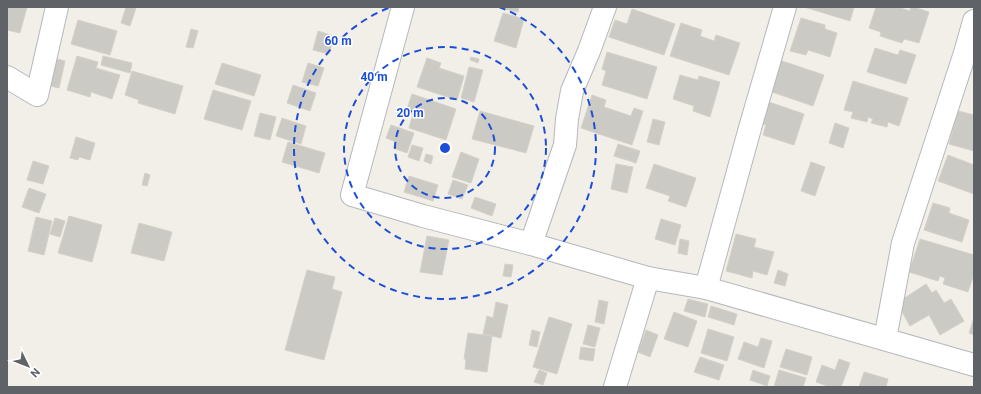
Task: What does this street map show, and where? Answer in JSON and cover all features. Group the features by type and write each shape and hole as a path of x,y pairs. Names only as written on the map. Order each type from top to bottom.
{"street":[{"path":"7,77 37,95 57,7"},
{"path":"403,7 352,196 531,244 648,278 706,288 974,365"},
{"path":"531,244 565,145 567,119 572,91 605,7"},
{"path":"706,288 785,7"},
{"path":"885,339 903,243 974,21"},
{"path":"615,387 648,278"}],"building":[{"path":"7,7 27,7 20,33 7,30"},
{"path":"126,7 136,8 130,26 121,23"},
{"path":"505,7 519,7 518,12 505,9"},
{"path":"804,7 854,7 850,21"},
{"path":"876,7 897,7 910,11 911,7 913,7 929,12 919,43 904,39 902,43 880,36 881,32 869,28"},
{"path":"632,9 675,24 664,55 609,37 615,20 627,24"},
{"path":"503,13 524,19 516,48 494,41"},
{"path":"801,18 825,25 825,29 837,33 830,57 808,50 806,55 790,51"},
{"path":"78,20 117,31 110,55 71,44"},
{"path":"681,23 702,30 700,36 714,41 716,35 740,43 729,75 670,56"},
{"path":"191,29 198,31 193,48 186,47"},
{"path":"318,31 334,36 329,54 313,50"},
{"path":"875,48 898,55 900,50 916,55 906,84 867,72"},
{"path":"607,52 657,67 647,99 602,85 606,71 602,69"},
{"path":"77,56 98,62 96,68 120,75 112,99 91,92 90,97 67,90"},
{"path":"103,56 132,63 130,73 101,65"},
{"path":"471,57 479,59 478,63 470,60"},
{"path":"53,58 65,61 59,88 46,85"},
{"path":"427,58 441,63 439,68 464,76 457,100 417,87"},
{"path":"779,60 824,75 813,106 769,91"},
{"path":"222,63 261,75 254,96 215,84"},
{"path":"308,63 324,68 318,86 302,82"},
{"path":"469,67 483,70 474,102 461,98"},
{"path":"132,71 183,86 175,114 138,103 139,100 125,95"},
{"path":"680,75 698,80 699,76 720,82 710,117 693,111 694,106 673,99"},
{"path":"853,81 908,98 899,126 888,122 887,127 871,123 873,119 868,117 867,122 851,118 853,112 844,110"},
{"path":"293,85 316,93 310,111 287,103"},
{"path":"213,90 251,101 242,130 204,119"},
{"path":"412,94 456,109 446,140 409,128 413,114 406,112"},
{"path":"592,95 606,100 604,107 631,116 634,108 643,111 632,145 581,128"},
{"path":"766,101 804,114 794,145 763,135 766,125 758,123"},
{"path":"480,111 534,126 526,153 472,139"},
{"path":"958,111 974,115 974,151 949,144"},
{"path":"260,113 276,117 270,140 254,136"},
{"path":"282,118 306,126 301,144 276,136"},
{"path":"653,119 665,122 659,145 647,142"},
{"path":"835,123 849,128 843,148 829,143"},
{"path":"391,125 414,133 407,153 393,148 396,142 386,138"},
{"path":"76,137 95,143 90,160 79,157 78,160 70,158"},
{"path":"288,142 325,153 319,173 282,162"},
{"path":"618,144 640,151 636,163 614,156"},
{"path":"412,145 423,148 419,161 408,157"},
{"path":"461,152 479,159 471,183 452,177"},
{"path":"426,154 433,156 431,164 424,161"},
{"path":"948,155 974,165 974,194 938,181"},
{"path":"33,161 49,166 43,184 27,180"},
{"path":"811,162 825,167 815,196 801,191"},
{"path":"616,164 633,167 627,193 611,189"},
{"path":"654,164 696,178 686,207 668,201 670,196 646,188"},
{"path":"145,173 150,175 147,186 142,185"},
{"path":"409,176 438,185 433,201 404,192"},
{"path":"453,180 468,185 462,199 448,194"},
{"path":"29,188 46,194 39,213 22,207"},
{"path":"475,197 496,204 492,216 471,208"},
{"path":"933,203 950,208 949,213 969,220 962,242 924,230"},
{"path":"69,216 102,225 92,262 58,253"},
{"path":"36,217 52,221 44,255 28,251"},
{"path":"55,218 65,221 60,237 50,234"},
{"path":"661,219 681,225 675,245 655,239"},
{"path":"139,223 172,232 164,261 131,253"},
{"path":"736,234 756,239 754,247 774,252 767,275 753,271 752,278 726,271"},
{"path":"427,236 449,240 442,275 420,272"},
{"path":"680,239 689,241 687,255 678,253"},
{"path":"920,239 974,255 974,274 968,292 943,284 945,278 940,276 938,281 909,272"},
{"path":"505,264 513,265 511,277 503,276"},
{"path":"307,270 335,277 332,289 342,292 324,360 285,350"},
{"path":"778,270 788,274 785,286 774,283"},
{"path":"926,284 932,293 936,290 944,303 951,299 964,321 940,335 929,315 910,326 897,303"},
{"path":"688,299 708,304 705,317 684,311"},
{"path":"599,300 608,302 604,324 595,322"},
{"path":"496,302 508,305 501,338 483,334 487,316 493,318"},
{"path":"711,306 737,314 734,325 708,317"},
{"path":"674,312 697,321 688,347 664,339"},
{"path":"549,317 572,324 557,374 533,367"},
{"path":"974,318 974,335 969,333"},
{"path":"588,325 600,328 595,347 583,344"},
{"path":"708,329 734,337 727,361 701,353"},
{"path":"532,330 540,332 537,347 529,345"},
{"path":"646,330 658,335 650,357 638,352"},
{"path":"468,333 492,336 487,372 465,369 466,359 464,359"},
{"path":"761,338 772,341 764,368 738,359 744,342 758,347"},
{"path":"581,347 595,349 593,361 579,359"},
{"path":"786,349 812,357 807,375 780,367"},
{"path":"700,357 724,365 719,380 694,372"},
{"path":"839,359 850,363 841,387 830,387 816,382 822,365 835,370"},
{"path":"539,370 547,373 543,385 534,382"},
{"path":"753,370 770,376 767,386 750,380"},
{"path":"779,370 806,378 803,387 774,387"},
{"path":"864,372 888,379 886,387 859,387"}]}
